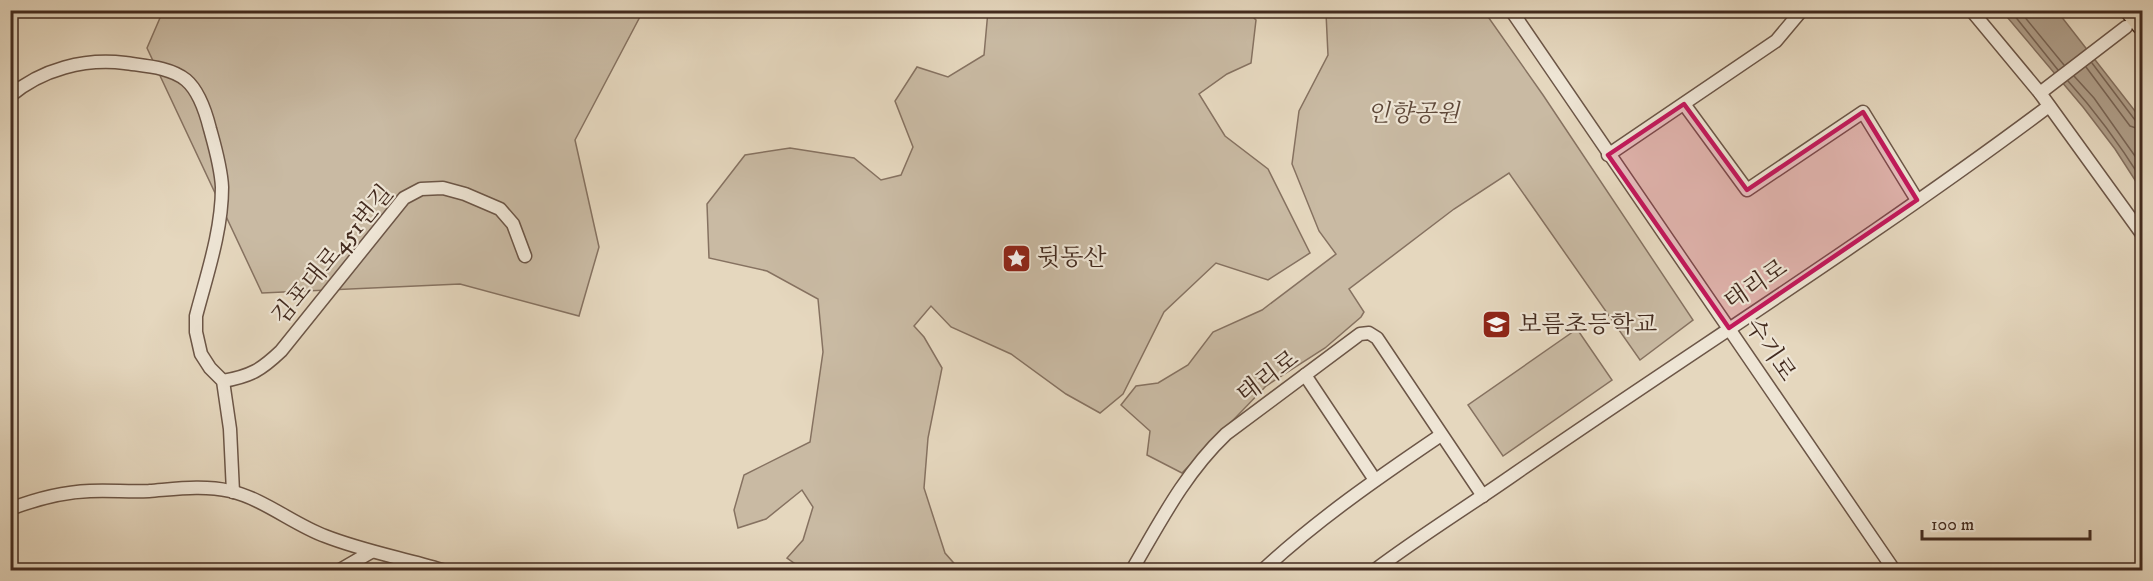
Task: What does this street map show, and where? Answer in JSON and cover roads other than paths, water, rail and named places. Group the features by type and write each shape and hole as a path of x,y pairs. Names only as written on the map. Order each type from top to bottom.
{"highway":[{"path":"2136,10 2142,18"}],"street":[{"name":"수기로","path":"1511,10 1894,570"},
{"path":"1608,155 1776,41 1802,10"},
{"path":"1971,10 2040,93 2142,234"},
{"path":"2040,93 2132,21"},
{"path":"10,96 36,78 71,66 96,61 165,70 186,80 193,88 207,117 222,184 219,222 196,316 196,332 201,354 210,368 223,381 230,429 233,492"},
{"path":"1684,104 1747,190 1863,112 1917,200"},
{"name":"태리로","path":"1375,570 1917,200 2049,106"},
{"name":"김포대로451번길","path":"223,381 245,378 266,365 281,351 404,198 421,189 443,188 465,194 501,209 513,224 525,256"},
{"name":"태리로","path":"1132,570 1197,463 1226,434 1360,334 1373,334 1484,496"},
{"path":"1305,375 1375,480"},
{"path":"1263,570 1318,522 1441,435"},
{"path":"10,509 50,496 88,491 191,488 233,492 323,536 371,552 442,570"},
{"path":"340,570 371,552"}],"water":[{"path":"2002,11 2057,11 2142,120 2142,191 2115,149 2083,107"}],"place":[{"name":"뒷동산","path":"1016,258"},
{"name":"보름초등학교","path":"1497,325"}],"park label":[{"name":"인향공원","path":"1413,114"}]}
